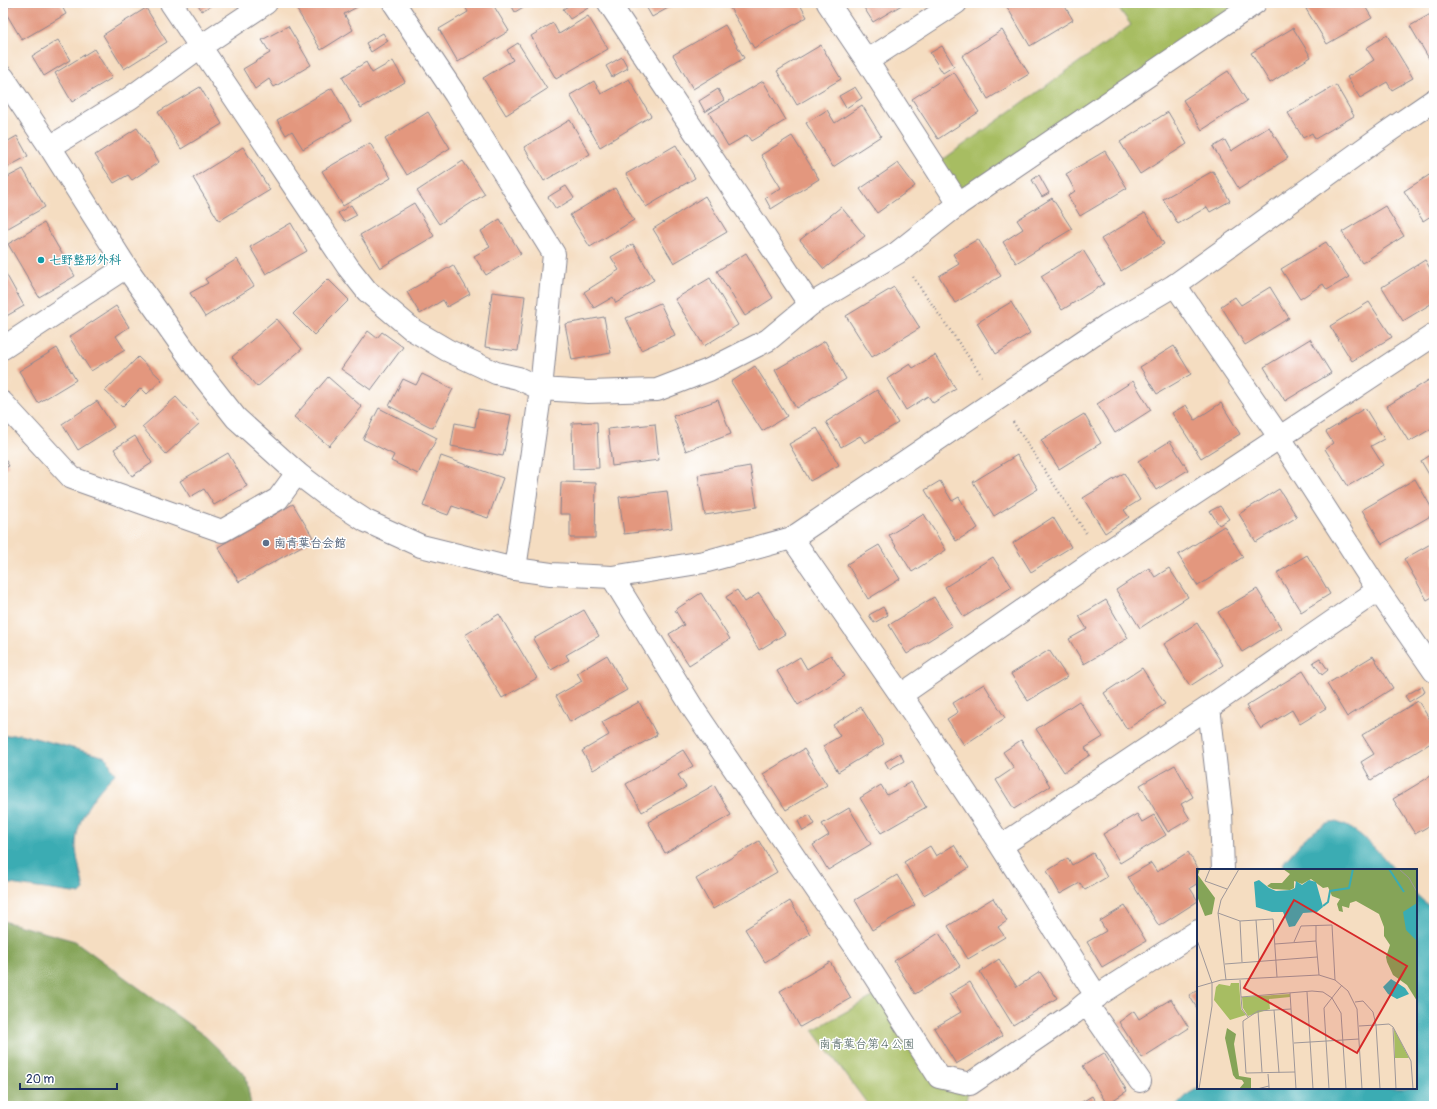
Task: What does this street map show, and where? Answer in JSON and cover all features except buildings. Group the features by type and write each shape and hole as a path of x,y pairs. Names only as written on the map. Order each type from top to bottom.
{"street":[{"path":"171,3 348,267 367,291 413,330 447,350 496,373 518,378 541,389 588,392 657,390 709,370 768,340 810,305 897,253 959,204 1255,3"},
{"path":"50,147 130,98 200,47 266,3"},
{"path":"394,3 455,94 554,254 541,389 515,569"},
{"path":"610,3 810,305"},
{"path":"828,3 959,204"},
{"path":"867,61 956,3"},
{"path":"3,77 50,147 126,267 202,376 236,418 297,473 326,495 366,521 420,546 515,569 551,574 612,578 704,562 792,538 1107,325 1175,285 1434,100"},
{"path":"3,348 126,267"},
{"path":"1175,285 1280,438 1378,590 1434,671"},
{"path":"901,695 1101,556 1434,335"},
{"path":"3,403 72,478 222,531 278,499 297,473"},
{"path":"792,538 901,695 1001,846 1140,1081"},
{"path":"612,578 694,710 857,949 939,1078 970,1084 1092,1000 1197,932"},
{"path":"1001,846 1209,707 1378,590"},
{"path":"1209,707 1221,812 1223,869"}],"path":[{"path":"897,253 997,399 1101,556"}],"green space":[{"path":"1115,3 1244,3 961,192 941,161 1131,25"},
{"path":"3,921 75,941 206,1037 246,1076 251,1106 3,1106"},
{"name":"南青葉台第４公園","path":"878,994 935,1083 968,1091 965,1106 869,1106 813,1030"}],"water":[{"path":"20,734 106,757 115,774 94,798 79,827 76,848 84,890 80,894 3,883 3,736"},
{"path":"1336,822 1353,830 1368,842 1394,869 1281,869 1284,862 1304,839 1327,824"},
{"path":"1417,895 1434,911 1434,1106 1176,1106 1188,1094 1197,1089 1417,1089"}],"place":[{"name":"七野整形外科","path":"41,260"},
{"name":"南青葉台会館","path":"266,543"}]}
